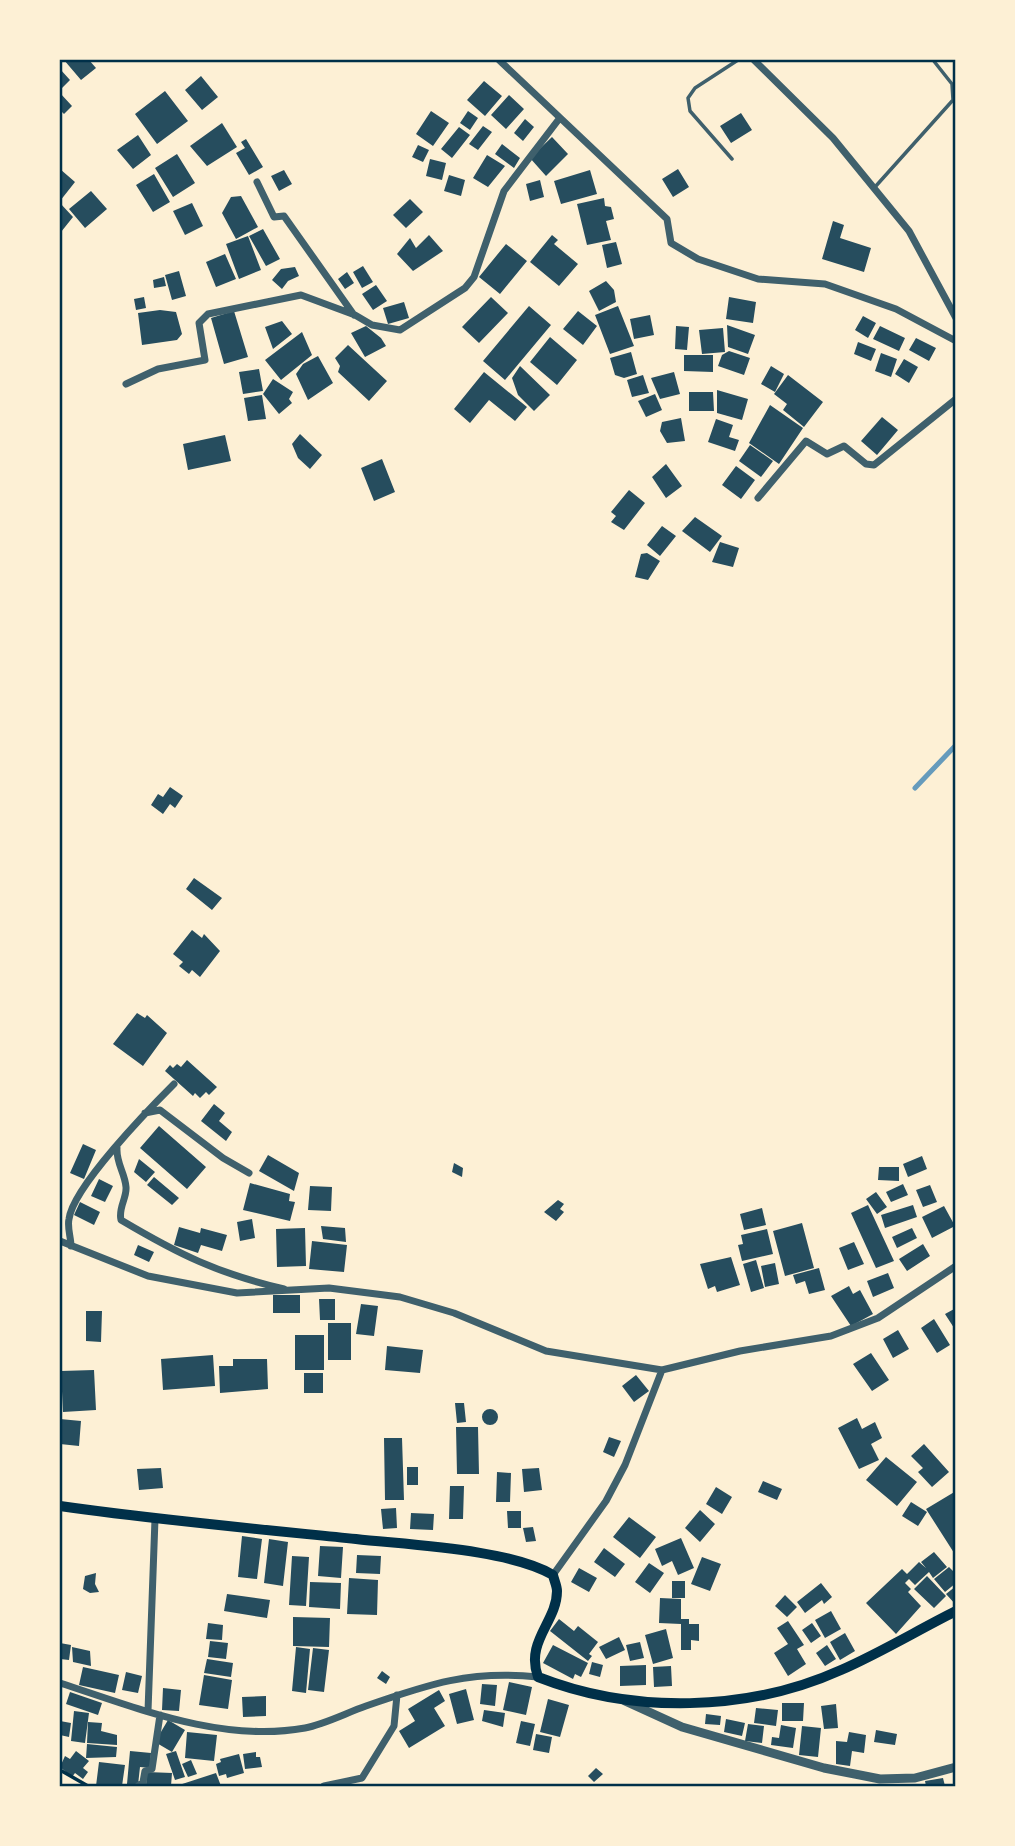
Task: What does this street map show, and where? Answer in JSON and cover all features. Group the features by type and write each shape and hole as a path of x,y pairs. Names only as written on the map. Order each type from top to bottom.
{"main road":[{"path":"60,1506 155,1519 426,1546 532,1562 553,1575 557,1592 536,1648 533,1664 538,1677 572,1690 624,1701 670,1704 782,1691 840,1671 956,1611"}],"street":[{"path":"499,60 528,84 559,119 667,219 671,243 698,259 758,279 825,284 896,309 956,341"},
{"path":"754,60 833,138 909,231 956,318"},
{"path":"125,384 159,369 205,360 199,323 208,314 301,295 355,315 372,325 400,330 465,288 474,277 504,191 559,119"},
{"path":"257,182 274,217 284,216 355,315"},
{"path":"758,498 806,441 824,454 844,446 866,464 874,466 956,399"},
{"path":"71,1246 68,1218 105,1156 117,1148 145,1113 174,1084"},
{"path":"145,1113 160,1110 223,1158 249,1173"},
{"path":"117,1148 117,1160 126,1187 121,1220 179,1255 234,1277 291,1291"},
{"path":"60,1241 174,1283 237,1293 329,1289 400,1297 454,1313 546,1351 662,1370 740,1351 831,1336 898,1306 956,1266"},
{"path":"553,1575 606,1501 625,1465 662,1370"},
{"path":"148,1711 155,1519"},
{"path":"60,1684 160,1715 247,1731 306,1728 456,1677 500,1673 538,1677"},
{"path":"324,1787 362,1778 379,1755 394,1726 397,1695"},
{"path":"624,1701 682,1727 824,1768 880,1779 915,1778 956,1767"},
{"path":"138,1787 143,1782 145,1770 152,1769 160,1715"}],"lane":[{"path":"732,159 690,111 688,98 695,88 738,60"},
{"path":"873,188 953,100 952,84 933,60"}],"path":[{"path":"60,1770 88,1787"}],"building":[{"path":"64,60 89,60 96,68 81,80"},
{"path":"60,69 70,80 60,90"},
{"path":"201,76 218,97 202,110 185,90"},
{"path":"484,81 502,96 485,116 467,100"},
{"path":"165,91 188,121 157,144 135,114"},
{"path":"60,93 72,106 64,114 60,110"},
{"path":"509,95 524,109 506,129 491,115"},
{"path":"431,111 449,123 433,146 416,134"},
{"path":"468,111 478,118 470,130 460,123"},
{"path":"741,113 752,130 731,143 720,126"},
{"path":"525,119 534,127 523,141 514,133"},
{"path":"222,123 237,147 207,166 190,146"},
{"path":"483,126 492,132 478,150 469,144"},
{"path":"459,127 470,135 452,158 441,149"},
{"path":"138,135 151,155 133,169 117,150"},
{"path":"552,137 568,154 546,176 530,158"},
{"path":"246,139 263,167 249,175 236,153 245,148 241,142"},
{"path":"502,144 520,158 514,168 495,154"},
{"path":"418,145 429,150 423,162 412,157"},
{"path":"177,154 195,183 173,197 155,168"},
{"path":"487,155 505,166 488,187 473,178"},
{"path":"430,159 446,163 442,180 426,176"},
{"path":"60,169 75,182 60,201"},
{"path":"678,169 689,187 673,197 662,179"},
{"path":"284,170 292,184 279,191 271,176"},
{"path":"590,170 597,194 561,204 554,181"},
{"path":"154,174 170,202 153,212 136,185"},
{"path":"449,175 465,180 461,196 444,191"},
{"path":"540,180 544,197 530,201 526,184"},
{"path":"91,191 107,209 85,228 69,209"},
{"path":"241,196 258,227 236,239 222,213 231,197"},
{"path":"604,198 605,206 611,207 614,219 606,221 611,240 587,245 577,204"},
{"path":"410,199 423,212 406,228 393,215"},
{"path":"60,203 73,217 61,232 60,230"},
{"path":"192,203 203,226 185,235 173,211"},
{"path":"833,221 844,225 840,238 871,248 864,272 822,259"},
{"path":"263,229 280,259 266,266 249,236"},
{"path":"429,235 443,251 413,271 397,254 410,238 416,248"},
{"path":"552,235 558,240 554,244 578,264 559,286 530,262"},
{"path":"248,236 261,270 239,279 226,244"},
{"path":"616,242 622,264 607,268 602,245"},
{"path":"506,244 527,261 500,294 479,277"},
{"path":"225,254 236,279 216,287 206,262"},
{"path":"363,266 373,282 362,288 353,272"},
{"path":"295,267 299,276 288,281 282,289 272,280 281,269"},
{"path":"179,271 186,296 172,300 165,275"},
{"path":"347,272 354,283 345,289 338,279"},
{"path":"164,277 166,286 154,288 153,280"},
{"path":"606,281 614,290 616,302 599,311 589,291"},
{"path":"376,285 387,301 373,310 362,294"},
{"path":"144,297 146,308 136,310 134,299"},
{"path":"491,297 508,313 479,343 462,327"},
{"path":"729,297 756,302 753,323 726,319"},
{"path":"404,302 409,318 388,324 383,308"},
{"path":"529,306 551,325 505,380 483,361"},
{"path":"618,306 634,346 610,354 595,315"},
{"path":"160,310 176,312 182,334 177,340 142,345 138,313"},
{"path":"234,311 248,357 224,364 211,318"},
{"path":"578,311 597,326 583,345 563,329"},
{"path":"650,315 654,335 634,339 630,319"},
{"path":"863,316 876,323 868,338 855,330"},
{"path":"282,321 292,334 273,349 265,327"},
{"path":"727,325 755,335 748,354 728,347"},
{"path":"366,326 381,338 386,346 365,357 351,333"},
{"path":"676,326 689,327 687,350 675,349"},
{"path":"880,326 905,338 899,351 873,339"},
{"path":"723,328 725,352 702,354 699,330"},
{"path":"302,332 312,355 281,380 265,360"},
{"path":"550,337 577,360 557,385 530,362"},
{"path":"916,338 936,348 929,361 909,350"},
{"path":"858,342 876,349 871,361 854,354"},
{"path":"348,345 387,381 369,401 338,372 340,366 335,358"},
{"path":"729,351 750,358 744,375 718,366 722,355"},
{"path":"631,352 637,374 624,378 615,375 610,358"},
{"path":"881,353 897,359 891,377 875,371"},
{"path":"684,355 713,355 713,372 684,371"},
{"path":"318,356 333,383 308,400 296,374 303,364"},
{"path":"904,359 918,367 909,383 895,374"},
{"path":"520,366 550,395 534,411 518,395 512,378"},
{"path":"771,366 784,374 775,392 761,384"},
{"path":"259,369 263,391 243,394 239,372"},
{"path":"484,372 527,407 515,421 489,400 470,423 454,409"},
{"path":"674,372 680,394 660,399 651,378"},
{"path":"643,375 649,393 632,397 627,380"},
{"path":"788,375 823,402 804,427 783,410 787,404 774,394"},
{"path":"273,379 293,392 289,399 292,403 279,414 263,394"},
{"path":"717,390 748,399 742,420 717,413"},
{"path":"689,392 713,392 714,411 689,411"},
{"path":"655,394 662,410 646,417 638,401"},
{"path":"262,395 266,419 248,421 244,398"},
{"path":"770,405 803,428 779,464 749,443"},
{"path":"882,417 898,430 877,455 861,441"},
{"path":"681,418 685,441 667,443 660,431 662,422"},
{"path":"716,419 733,425 729,437 739,440 735,451 708,442"},
{"path":"300,434 322,455 310,469 298,458 292,444"},
{"path":"225,435 231,461 188,470 183,444"},
{"path":"750,445 773,461 761,477 739,461"},
{"path":"382,459 395,492 374,501 361,468"},
{"path":"666,464 682,486 666,498 652,477"},
{"path":"736,466 755,480 741,499 722,485"},
{"path":"629,490 645,503 624,530 611,522 616,516 611,512"},
{"path":"695,517 722,536 710,552 682,531"},
{"path":"662,526 676,536 660,556 647,545"},
{"path":"720,542 739,548 733,567 712,562"},
{"path":"647,553 660,561 648,580 635,577 641,554"},
{"path":"170,787 183,796 175,808 170,804 163,814 151,805 158,794 163,797"},
{"path":"194,878 222,898 212,910 186,889"},
{"path":"192,930 202,938 204,934 220,951 200,977 192,970 189,974 179,966 183,962 173,954"},
{"path":"137,1013 145,1018 147,1015 167,1033 143,1066 113,1044"},
{"path":"187,1060 217,1087 209,1095 206,1092 200,1098 195,1093 193,1096 165,1071 170,1065 173,1068 177,1064 181,1067"},
{"path":"214,1104 225,1113 219,1121 232,1132 226,1141 201,1121"},
{"path":"159,1126 206,1167 187,1189 140,1148"},
{"path":"83,1144 96,1150 84,1179 70,1173"},
{"path":"268,1155 299,1173 294,1191 259,1171"},
{"path":"922,1156 927,1169 908,1177 903,1164"},
{"path":"139,1159 155,1172 146,1182 134,1172"},
{"path":"454,1163 463,1168 462,1177 452,1172"},
{"path":"879,1167 899,1167 899,1181 878,1180"},
{"path":"154,1177 179,1198 172,1205 147,1185"},
{"path":"99,1179 113,1186 105,1202 91,1196"},
{"path":"250,1183 290,1194 289,1201 295,1202 290,1221 243,1210"},
{"path":"903,1184 908,1195 891,1202 886,1192"},
{"path":"930,1185 937,1202 923,1207 916,1190"},
{"path":"310,1186 332,1187 331,1211 308,1210"},
{"path":"876,1192 887,1207 877,1214 866,1199"},
{"path":"558,1200 564,1204 560,1209 564,1212 556,1221 544,1212"},
{"path":"80,1202 100,1212 94,1225 74,1215"},
{"path":"868,1205 894,1261 876,1268 851,1213"},
{"path":"913,1205 917,1217 885,1228 881,1215"},
{"path":"944,1206 955,1226 932,1238 922,1217"},
{"path":"762,1208 766,1225 744,1230 740,1214"},
{"path":"252,1219 255,1238 240,1241 237,1222"},
{"path":"802,1223 814,1268 785,1276 773,1231"},
{"path":"321,1226 345,1228 346,1242 323,1239"},
{"path":"179,1227 200,1233 201,1228 227,1235 222,1251 201,1245 198,1253 174,1245"},
{"path":"305,1228 306,1266 277,1267 276,1229"},
{"path":"912,1228 917,1238 897,1248 892,1237"},
{"path":"767,1229 773,1254 742,1261 738,1245 743,1244 741,1235"},
{"path":"312,1241 347,1245 344,1272 309,1269"},
{"path":"854,1242 864,1264 848,1270 839,1248"},
{"path":"923,1244 930,1256 907,1271 899,1259"},
{"path":"138,1245 154,1252 149,1262 134,1255"},
{"path":"731,1257 740,1285 717,1292 715,1286 708,1289 700,1264"},
{"path":"756,1260 764,1288 751,1292 743,1264"},
{"path":"775,1263 779,1284 765,1287 761,1266"},
{"path":"819,1268 825,1290 809,1294 805,1281 796,1284 793,1275"},
{"path":"888,1273 894,1288 873,1297 867,1281"},
{"path":"849,1286 853,1294 860,1290 873,1314 851,1326 831,1296"},
{"path":"273,1295 300,1295 300,1313 273,1313"},
{"path":"319,1299 335,1299 335,1320 320,1320"},
{"path":"361,1304 378,1306 374,1336 356,1334"},
{"path":"956,1308 956,1331 945,1314"},
{"path":"86,1311 102,1311 101,1342 86,1341"},
{"path":"934,1319 950,1345 937,1353 921,1328"},
{"path":"328,1323 351,1323 351,1360 328,1360"},
{"path":"898,1330 909,1349 893,1358 883,1339"},
{"path":"295,1335 324,1335 324,1370 295,1370"},
{"path":"387,1346 423,1350 420,1373 385,1370"},
{"path":"871,1353 889,1380 872,1391 853,1364"},
{"path":"213,1355 215,1386 163,1390 161,1359"},
{"path":"233,1359 267,1359 268,1389 220,1393 219,1366 233,1366"},
{"path":"94,1370 96,1410 63,1412 61,1371"},
{"path":"304,1373 323,1373 323,1393 304,1393"},
{"path":"636,1375 649,1391 634,1402 622,1386"},
{"path":"455,1403 464,1403 466,1422 457,1423"},
{"path":"490,1409 496,1411 496,1423 490,1425 484,1423 482,1417 484,1411"},
{"path":"857,1418 862,1429 875,1422 882,1438 871,1444 879,1460 859,1469 838,1428"},
{"path":"60,1419 81,1421 79,1446 60,1444"},
{"path":"456,1427 478,1427 479,1474 457,1474"},
{"path":"609,1437 621,1441 614,1457 603,1452"},
{"path":"384,1438 402,1438 404,1500 385,1500"},
{"path":"924,1444 949,1472 932,1487 918,1472 923,1468 911,1456"},
{"path":"886,1457 917,1482 897,1506 866,1480"},
{"path":"407,1467 418,1467 418,1485 407,1485"},
{"path":"161,1468 163,1488 139,1490 137,1469"},
{"path":"539,1468 542,1490 524,1492 522,1469"},
{"path":"497,1472 511,1473 510,1502 496,1502"},
{"path":"763,1481 782,1489 777,1500 758,1492"},
{"path":"450,1486 464,1486 463,1519 449,1519"},
{"path":"716,1487 732,1497 722,1514 706,1504"},
{"path":"956,1491 956,1556 926,1509"},
{"path":"911,1502 927,1512 918,1526 902,1516"},
{"path":"396,1508 397,1528 383,1529 381,1509"},
{"path":"700,1510 715,1524 700,1542 685,1528"},
{"path":"507,1511 521,1511 521,1528 508,1528"},
{"path":"411,1513 434,1514 433,1530 410,1529"},
{"path":"629,1517 656,1537 640,1558 613,1537"},
{"path":"533,1527 536,1541 526,1542 523,1528"},
{"path":"242,1536 262,1539 257,1579 238,1577"},
{"path":"681,1538 694,1568 678,1575 672,1561 662,1566 655,1549"},
{"path":"269,1539 288,1542 283,1586 264,1583"},
{"path":"320,1546 343,1547 341,1578 318,1576"},
{"path":"604,1548 625,1564 615,1577 594,1562"},
{"path":"934,1552 947,1567 933,1578 929,1572 915,1585 909,1579 905,1583 911,1589 908,1592 921,1606 896,1634 866,1603 902,1569 907,1574 919,1562 926,1568 921,1562"},
{"path":"357,1555 381,1556 380,1574 356,1573"},
{"path":"292,1556 309,1557 306,1606 289,1605"},
{"path":"702,1557 721,1564 710,1591 691,1584"},
{"path":"649,1563 664,1573 650,1593 635,1582"},
{"path":"949,1567 956,1574 956,1583 945,1592 934,1579"},
{"path":"579,1568 597,1578 589,1592 571,1582"},
{"path":"96,1573 95,1584 99,1592 90,1593 83,1589 85,1576"},
{"path":"927,1576 946,1596 934,1608 914,1589"},
{"path":"349,1578 378,1580 377,1615 347,1614"},
{"path":"672,1581 685,1581 685,1598 672,1598"},
{"path":"310,1582 341,1583 340,1609 309,1607"},
{"path":"821,1583 832,1597 824,1604 822,1600 805,1613 797,1602"},
{"path":"956,1586 956,1605 946,1594"},
{"path":"227,1594 270,1600 267,1618 224,1611"},
{"path":"785,1595 797,1607 787,1617 775,1606"},
{"path":"660,1598 681,1599 681,1619 689,1619 689,1624 699,1624 699,1641 691,1640 691,1650 681,1650 681,1624 659,1623"},
{"path":"831,1611 841,1629 825,1638 815,1620"},
{"path":"293,1617 330,1618 329,1647 293,1646"},
{"path":"559,1619 574,1631 578,1626 598,1642 589,1654 592,1656 588,1661 550,1631"},
{"path":"788,1621 804,1645 797,1649 806,1664 788,1676 774,1653 788,1644 777,1628"},
{"path":"208,1623 223,1625 222,1640 206,1639"},
{"path":"812,1623 821,1636 811,1643 802,1630"},
{"path":"666,1629 673,1658 653,1664 645,1635"},
{"path":"845,1633 855,1651 840,1660 830,1642"},
{"path":"619,1637 625,1650 606,1659 599,1647"},
{"path":"210,1641 228,1643 226,1659 208,1657"},
{"path":"640,1642 644,1658 630,1661 626,1645"},
{"path":"60,1643 71,1645 69,1660 60,1659"},
{"path":"553,1645 588,1663 581,1677 575,1674 573,1679 543,1663"},
{"path":"827,1645 836,1659 825,1666 816,1653"},
{"path":"72,1647 90,1651 91,1666 73,1662"},
{"path":"296,1647 310,1649 306,1693 292,1691"},
{"path":"313,1648 329,1650 324,1692 308,1690"},
{"path":"207,1659 233,1663 231,1677 204,1673"},
{"path":"592,1662 603,1665 600,1677 589,1674"},
{"path":"646,1665 646,1685 620,1686 620,1666"},
{"path":"671,1666 672,1686 654,1687 653,1667"},
{"path":"83,1667 119,1675 115,1693 79,1685"},
{"path":"382,1671 390,1677 386,1684 377,1678"},
{"path":"126,1672 142,1676 138,1693 122,1690"},
{"path":"204,1675 232,1680 228,1709 199,1705"},
{"path":"509,1682 532,1687 526,1715 503,1710"},
{"path":"482,1684 497,1685 495,1706 480,1704"},
{"path":"163,1688 181,1690 179,1711 162,1710"},
{"path":"466,1689 474,1720 457,1724 449,1694"},
{"path":"439,1690 445,1701 434,1708 445,1726 409,1748 399,1731 415,1721 408,1709"},
{"path":"70,1692 102,1703 98,1715 66,1704"},
{"path":"266,1696 266,1716 243,1717 242,1697"},
{"path":"548,1699 569,1705 560,1737 540,1732"},
{"path":"782,1703 804,1703 803,1721 782,1721"},
{"path":"836,1704 838,1728 824,1729 821,1706"},
{"path":"756,1708 778,1710 776,1726 754,1723"},
{"path":"484,1710 505,1713 503,1727 482,1721"},
{"path":"74,1711 89,1713 85,1743 71,1741"},
{"path":"706,1714 721,1716 720,1725 705,1724"},
{"path":"726,1719 745,1723 742,1736 724,1732"},
{"path":"168,1720 185,1730 172,1752 155,1742"},
{"path":"60,1721 71,1723 69,1737 60,1735"},
{"path":"521,1721 535,1724 530,1746 516,1743"},
{"path":"88,1722 102,1723 101,1731 117,1735 117,1745 87,1743"},
{"path":"748,1724 764,1726 762,1743 745,1741"},
{"path":"781,1725 796,1728 793,1748 771,1745 772,1737 779,1738"},
{"path":"802,1726 821,1728 818,1757 799,1755"},
{"path":"876,1730 897,1734 895,1745 874,1742"},
{"path":"187,1732 217,1735 214,1761 185,1758"},
{"path":"849,1732 866,1735 864,1753 852,1751 850,1766 836,1764 836,1741 847,1742"},
{"path":"536,1734 552,1737 549,1753 533,1750"},
{"path":"87,1744 117,1747 116,1757 86,1758"},
{"path":"76,1751 89,1761 83,1768 88,1772 83,1779 75,1773 72,1777 60,1767 65,1756 70,1759"},
{"path":"130,1751 151,1753 150,1768 140,1767 138,1785 127,1784"},
{"path":"176,1751 185,1777 175,1780 166,1754"},
{"path":"256,1752 262,1767 245,1769 243,1754"},
{"path":"239,1754 244,1773 227,1778 226,1774 219,1776 216,1764 221,1762 220,1759"},
{"path":"191,1760 197,1774 188,1777 182,1764"},
{"path":"99,1762 125,1765 122,1786 96,1786"},
{"path":"596,1768 603,1774 594,1782 588,1776"},
{"path":"147,1772 172,1773 171,1786 146,1785"},
{"path":"216,1773 221,1786 176,1786"},
{"path":"943,1778 945,1786 926,1786 925,1781"}],"waterway":[{"path":"915,788 956,745"}]}
